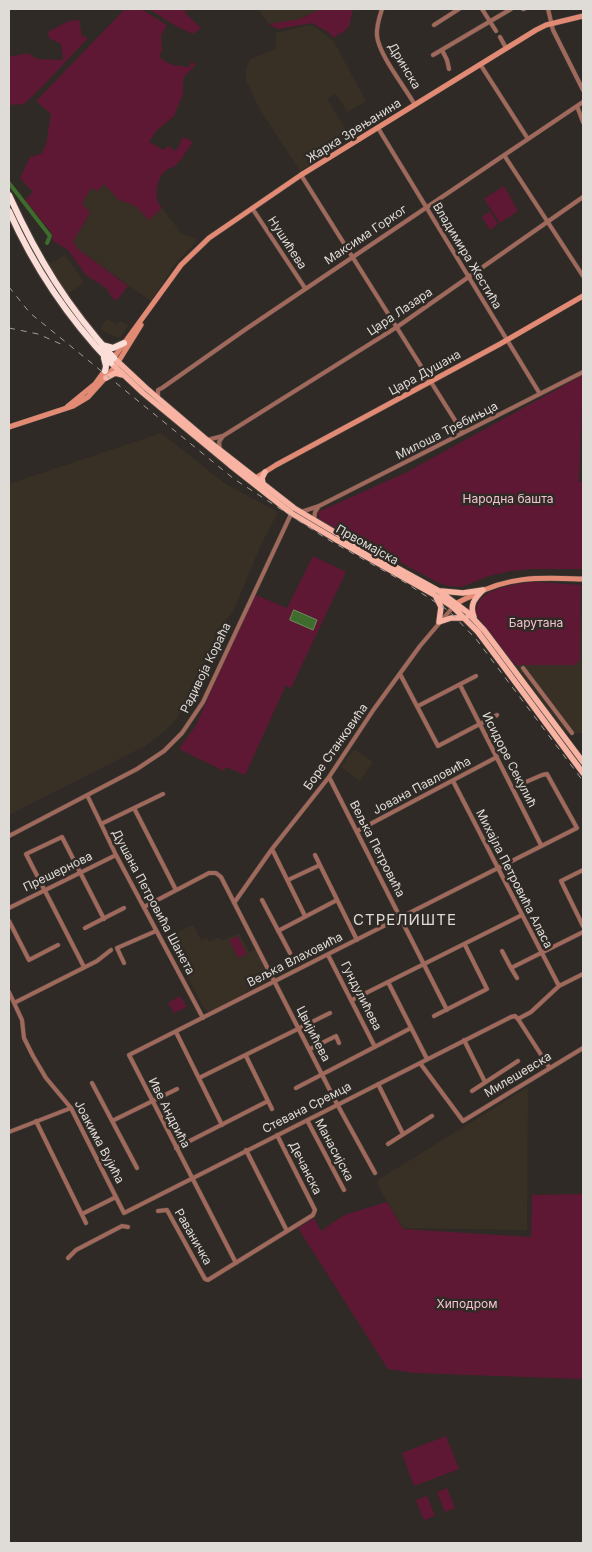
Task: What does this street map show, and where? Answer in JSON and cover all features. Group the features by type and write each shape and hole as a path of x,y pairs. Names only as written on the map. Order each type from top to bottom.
{"highway":[{"path":"9,195 29,239 52,279 70,306 114,363"},
{"path":"9,211 40,270 66,310 102,354 114,363"},
{"path":"101,344 113,348 124,343"},
{"path":"102,354 106,363 106,375"}],"main road":[{"name":"Првомајска","path":"114,363 143,394 293,510 342,544 436,592"},
{"name":"Првомајска","path":"114,363 220,450 251,478 262,484 293,510 301,512 436,592 475,619 583,762"},
{"path":"106,375 115,373 124,375"},
{"path":"262,484 265,472"},
{"path":"466,618 451,618 439,622 440,604 436,592 463,593 483,590"},
{"path":"475,619 472,606 476,597 483,590"},
{"name":"Првомајска","path":"455,605 478,632 583,772"}],"street":[{"name":"Дринска","path":"382,9 377,27 377,39 381,49 415,104"},
{"path":"434,25 459,9"},
{"path":"482,9 496,31"},
{"path":"433,55 511,9"},
{"path":"548,9 551,25 583,90"},
{"name":"Жарка Зрењанина","path":"114,363 124,343 158,296 200,245 252,208 302,176 536,30 583,16"},
{"path":"500,37 506,48"},
{"path":"442,50 449,69"},
{"path":"480,64 528,139"},
{"name":"Максима Горког","path":"162,388 305,288 583,102"},
{"path":"577,106 583,122"},
{"name":"Владимира Жестића","path":"378,128 540,394"},
{"path":"504,155 583,276"},
{"path":"302,176 463,433"},
{"name":"Цара Лазара","path":"208,440 223,436 397,326 583,197"},
{"name":"Нушићева","path":"252,208 305,288"},
{"name":"Жарка Зрењанина","path":"9,427 68,407 106,375 158,296"},
{"name":"Цара Душана","path":"251,478 507,340 583,296"},
{"name":"Милоша Требињца","path":"301,512 318,506 583,372"},
{"path":"146,388 162,388"},
{"path":"158,399 158,393 162,388"},
{"path":"220,450 219,442 223,436"},
{"name":"Цара Душана","path":"251,478 269,466 276,465"},
{"path":"314,520 318,506"},
{"name":"Радивоја Кораћа","path":"9,836 137,769 159,755 182,734 192,720 221,666 264,568 293,510"},
{"path":"455,605 483,590 517,579 583,579"},
{"name":"Боре Станковића","path":"234,903 272,849 329,777 400,674 439,622 455,605"},
{"path":"523,668 572,733"},
{"path":"400,674 438,746 497,715"},
{"path":"418,706 476,676"},
{"name":"Исидоре Секулић","path":"460,685 541,845"},
{"name":"Јована Павловића","path":"357,831 497,757"},
{"name":"Вељка Влаховића","path":"129,1056 577,828 547,774 512,788"},
{"name":"Вељка Петровића","path":"329,777 447,1010"},
{"name":"Михајла Петровића Аласа","path":"453,781 559,986"},
{"path":"100,824 162,794"},
{"name":"Душана Петровића Шанета","path":"87,795 116,855 203,1018"},
{"path":"134,808 176,890 144,907"},
{"path":"84,967 26,854 62,837 104,918"},
{"path":"272,849 305,916"},
{"name":"Прешернова","path":"9,908 116,855"},
{"path":"315,855 357,940"},
{"path":"288,880 320,865"},
{"path":"583,870 561,881 583,926"},
{"name":"Цвијићева","path":"176,890 210,874 216,873 221,877 374,1173"},
{"path":"262,900 290,953"},
{"path":"278,931 337,900"},
{"path":"86,928 124,908"},
{"path":"352,1000 522,915"},
{"path":"9,922 29,960 58,944"},
{"path":"124,963 117,948 156,931"},
{"path":"511,968 583,932"},
{"path":"434,1016 488,989 465,945"},
{"path":"14,1003 97,960 110,950"},
{"path":"502,951 516,978"},
{"name":"Гундулићева","path":"328,955 375,1047"},
{"path":"549,1067 518,1019 531,1012 559,986 583,974"},
{"path":"388,982 427,1059"},
{"name":"Јоакима Вујића","path":"9,992 22,1020 24,1038 33,1056 46,1078 71,1108 124,1213"},
{"path":"199,1078 300,1029 330,1012"},
{"name":"Стевана Сремца","path":"124,1213 464,1040 511,1017 515,1016 518,1019"},
{"path":"296,1088 411,1028"},
{"path":"176,1032 222,1125"},
{"path":"310,1049 336,1036 339,1043"},
{"path":"464,1040 485,1082"},
{"name":"Милешевска","path":"420,1063 463,1120 583,1048"},
{"name":"Иве Андрића","path":"129,1056 236,1263"},
{"path":"246,1056 272,1109"},
{"path":"472,1090 518,1061"},
{"path":"92,1083 137,1168"},
{"path":"378,1084 403,1134"},
{"path":"112,1121 177,1089"},
{"path":"176,1148 268,1101"},
{"path":"9,1132 71,1108"},
{"path":"388,1144 432,1116"},
{"name":"Манасијска","path":"306,1120 344,1190"},
{"path":"36,1121 86,1223"},
{"name":"Дечанска","path":"277,1135 315,1210 313,1215 287,1231"},
{"path":"236,1263 287,1231 246,1150"},
{"name":"Јоакима Вујића","path":"82,1214 116,1197"},
{"name":"Раваничка","path":"158,1211 166,1210 205,1279 208,1280 236,1263"},
{"path":"68,1258 76,1250 122,1226 128,1227"}],"shaded area":[{"path":"258,9 321,9 299,19 269,24"},
{"path":"310,25 334,42 366,101 348,112 336,94 327,99 352,139 300,171 258,106 246,80 246,72 251,59 276,49 276,33"},
{"path":"104,184 119,200 134,205 149,220 162,208 181,233 197,241 175,264 151,301 78,249 73,241 90,214 82,203 91,188"},
{"path":"65,255 84,282 69,293 71,302 47,267 44,257 52,263"},
{"path":"107,319 116,324 121,321 128,326 121,337 116,337 100,329"},
{"path":"161,433 227,485 278,512 260,547 235,607 216,635 192,694 176,719 167,729 145,746 9,815 9,484"},
{"path":"294,610 317,620 313,630 290,620"},
{"path":"581,616 583,616 583,733 572,733 564,732 515,665 576,665 580,659"},
{"path":"354,749 373,762 360,781 341,767"},
{"path":"193,925 201,940 207,937 209,942 219,937 222,941 239,933 249,952 256,949 270,976 267,981 210,1012 205,1010 169,942 174,939 172,935"},
{"path":"528,1087 527,1230 403,1228 377,1184 378,1180"}],"green space":[{"path":"125,9 141,9 167,25 161,35 162,50 159,56 165,62 177,66 190,67 191,62 196,64 183,78 183,94 174,116 156,131 149,142 164,150 168,146 176,151 183,137 193,142 178,163 167,169 159,179 157,200 162,208 149,220 134,205 119,200 104,184 98,191 91,188 82,203 90,213 73,241 78,249 128,286 117,300 113,299 106,288 86,275 68,250 53,241 52,233 25,200 33,192 20,178 30,157 41,154 46,145 51,114 36,101"},
{"path":"149,9 184,9 187,15 201,28 193,34 174,25"},
{"path":"321,9 353,9 349,26 342,34 341,32 334,38 328,32 312,23 278,29 269,24 299,19"},
{"path":"79,20 82,36 88,38 24,104 9,105 9,57 28,53 37,59 63,60 61,44 49,38 48,32 69,21"},
{"path":"504,186 518,211 500,223 484,199"},
{"path":"490,211 498,224 490,230 482,217"},
{"name":"Народна башта","path":"583,375 579,482 583,482 583,569 511,571 489,576 461,587 448,586 437,582 319,519 318,512 407,472"},
{"path":"313,556 346,572 291,688 286,685 245,775 226,767 224,771 179,749 196,725 254,594 287,608"},
{"name":"Барутана","path":"536,582 581,585 580,659 576,665 515,665 476,614 477,606 485,595 514,584"},
{"path":"238,936 247,954 238,958 229,940"},
{"path":"180,996 187,1007 174,1013 168,1003"},
{"name":"Хиподром","path":"583,1194 583,1379 414,1373 388,1369 298,1228 314,1218 321,1231 344,1215 387,1202 403,1229 531,1237 532,1195"},
{"path":"446,1436 459,1469 414,1486 402,1453"},
{"path":"447,1488 455,1508 445,1512 437,1492"},
{"path":"427,1496 435,1516 424,1520 416,1500"}],"waterway":[{"path":"9,183 50,236 47,243"}],"railway":[{"path":"9,287 30,313 234,479 327,539 406,583 449,611 476,639 583,781"},
{"path":"9,328 38,334 63,345"}],"district":[{"name":"СТРЕЛИШТЕ","path":"405,920"}]}
